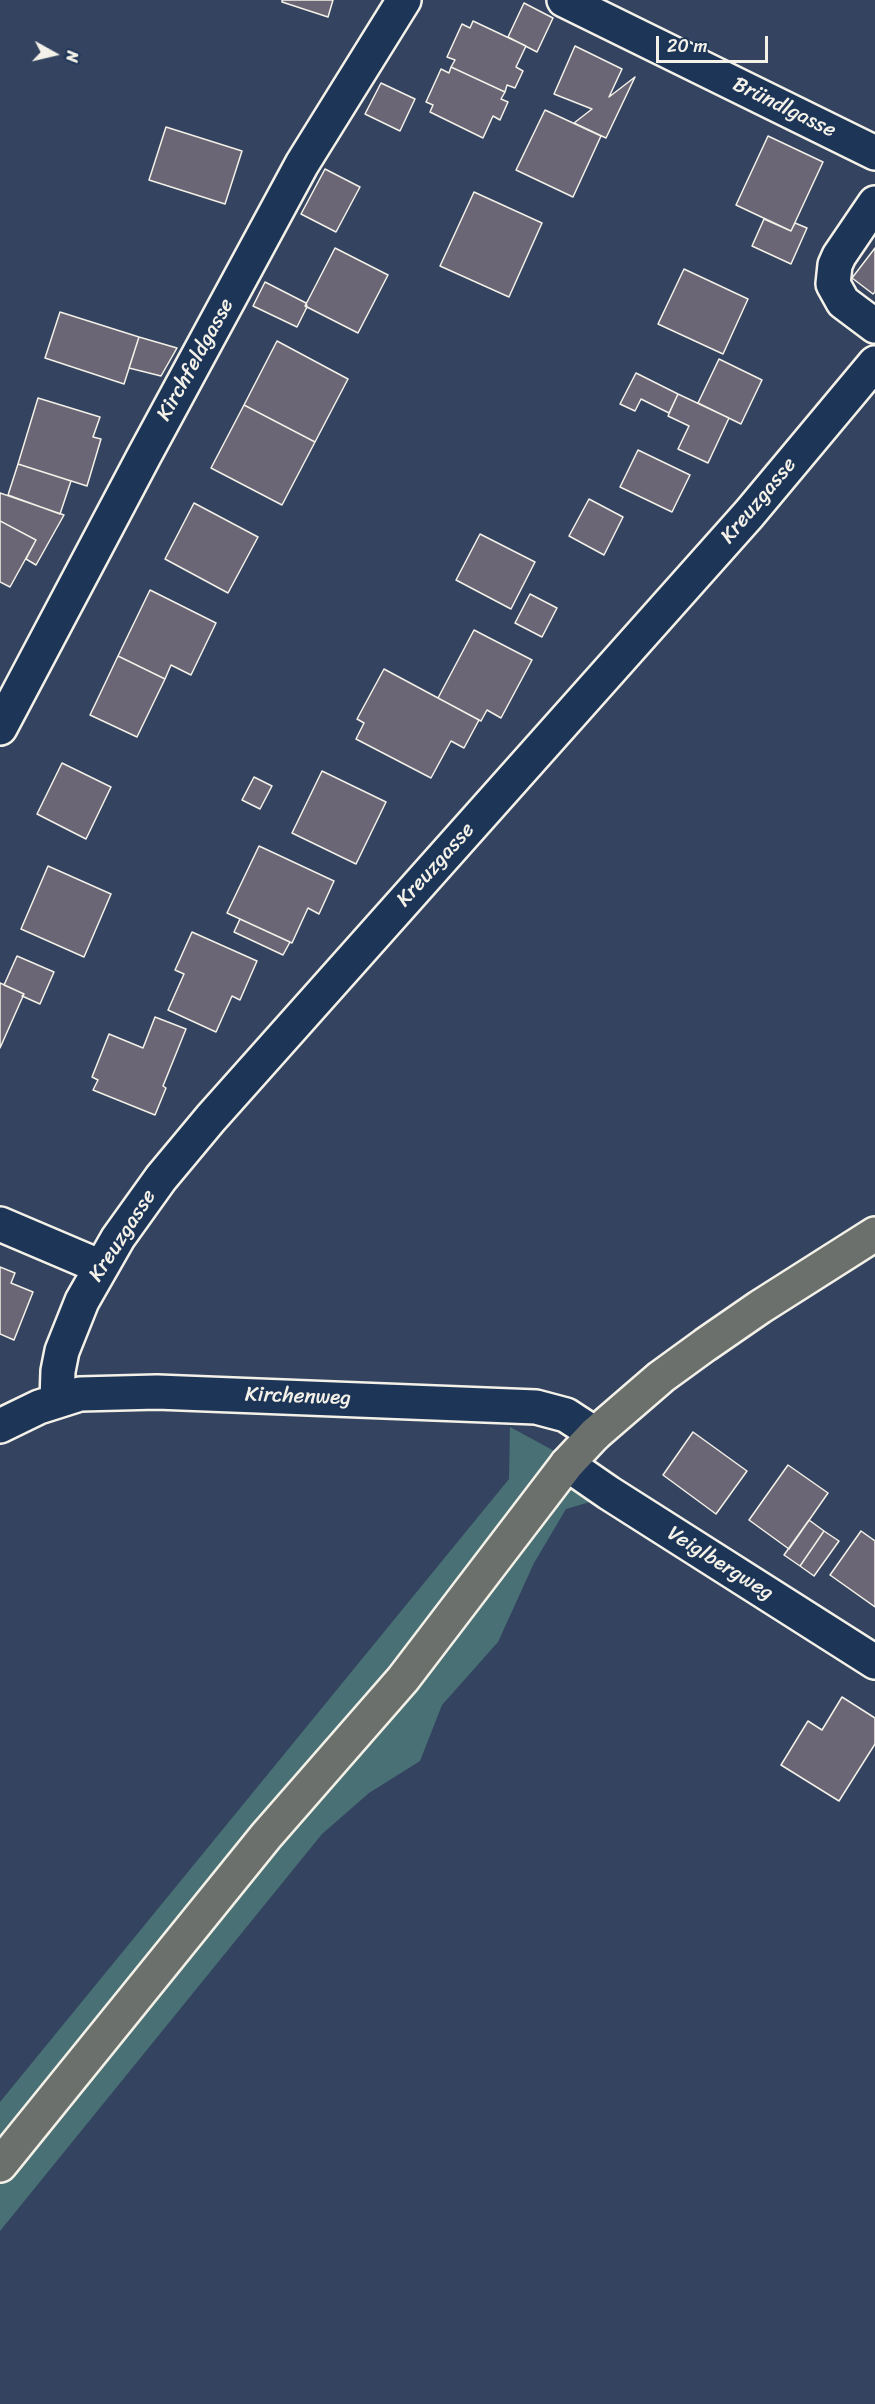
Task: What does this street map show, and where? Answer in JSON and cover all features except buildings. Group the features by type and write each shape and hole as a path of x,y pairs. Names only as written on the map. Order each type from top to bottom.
{"main road":[{"path":"0,2165 266,1836 403,1679 567,1464 595,1434 661,1377 705,1345 760,1306 875,1234"}],"street":[{"name":"Kirchfeldgasse","path":"0,728 302,164 404,0"},
{"name":"Bründlgasse","path":"564,0 875,153"},
{"path":"875,203 839,256 835,265 833,284 843,302 875,326"},
{"name":"Kreuzgasse","path":"57,1400 58,1371 62,1351 82,1300 118,1238 161,1178 211,1118 749,514 875,363"},
{"path":"0,1224 101,1266"},
{"name":"Kirchenweg","path":"0,1426 57,1400 80,1394 157,1392 536,1407 566,1414 595,1434"},
{"name":"Veiglbergweg","path":"567,1464 875,1662"}],"green space":[{"path":"510,1427 608,1480 590,1502 566,1509 534,1563 498,1642 442,1705 420,1761 369,1793 322,1834 0,2231 0,2102 509,1479"}]}
